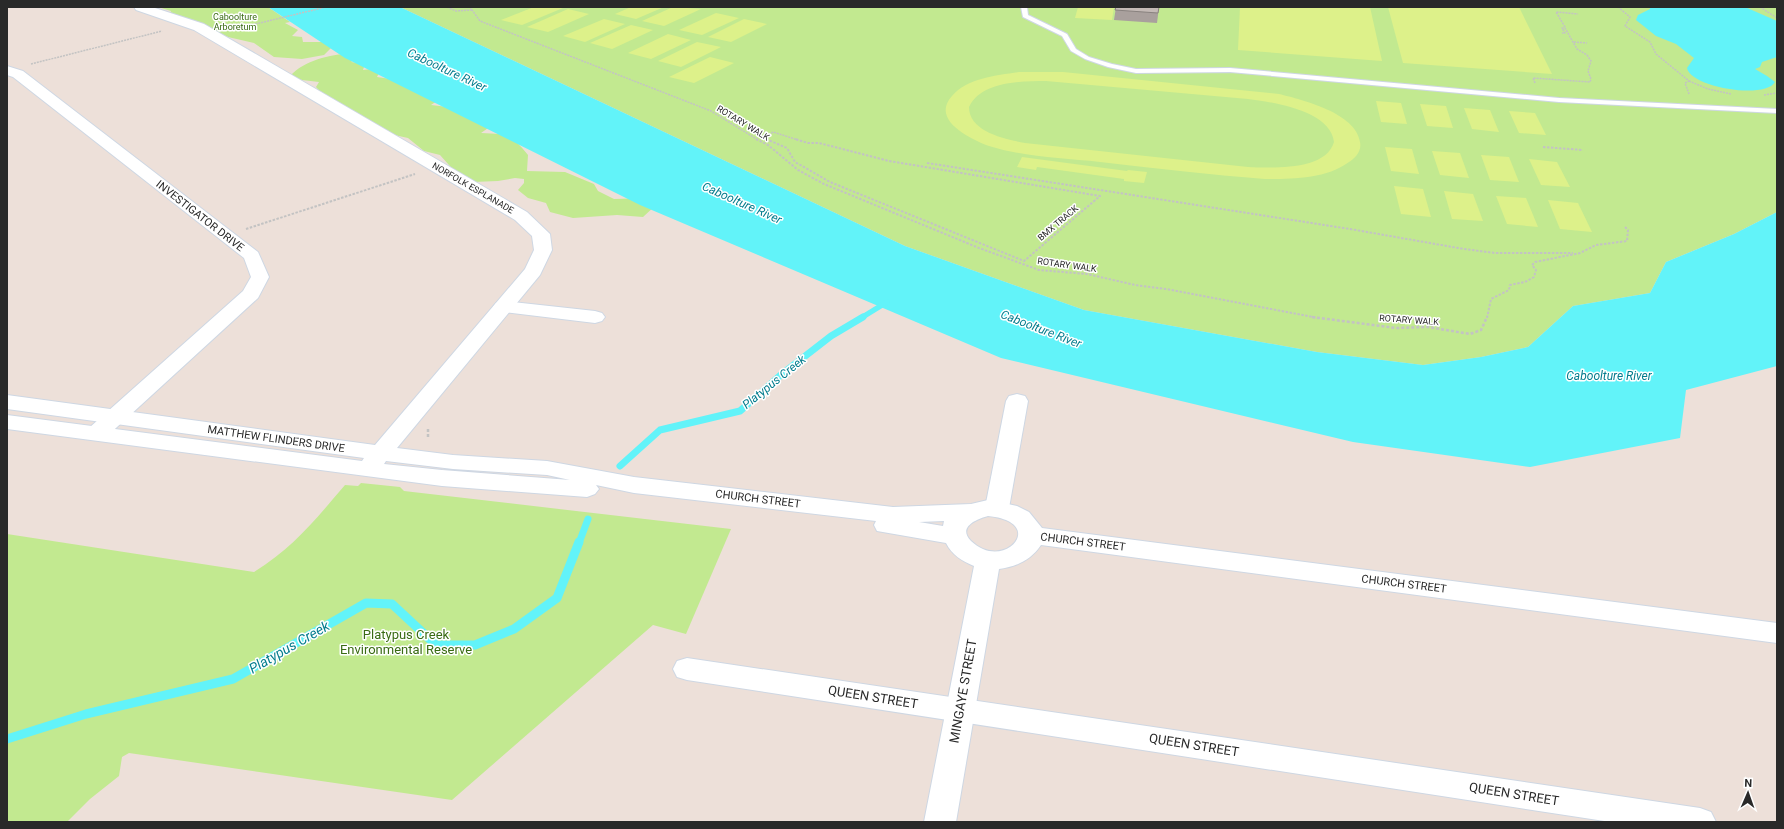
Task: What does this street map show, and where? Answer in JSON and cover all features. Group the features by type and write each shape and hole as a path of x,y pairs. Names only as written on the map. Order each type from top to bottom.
{"street":[{"name":"NORFOLK ESPLANADE","path":"140,7 199,27 521,216 541,234 543,250 533,271 374,461"},
{"name":"INVESTIGATOR DRIVE","path":"7,70 18,74 252,256 260,277 251,294 97,433"},
{"path":"503,307 595,317"},
{"path":"997,508 1017,401"},
{"name":"MATTHEW FLINDERS DRIVE","path":"7,402 116,417 374,461 442,478 541,477"},
{"name":"MATTHEW FLINDERS DRIVE","path":"7,422 97,433 374,461"},
{"name":"CHURCH STREET","path":"541,477 634,485 893,515 970,512"},
{"name":"CHURCH STREET","path":"541,477 637,493 885,524 953,536"},
{"path":"983,508 997,508 1017,515 1027,524 1031,535 1029,544 1023,552 1013,557 1001,560 988,560 975,557 965,552 957,545 953,536 953,529 956,522 970,512 983,508"},
{"name":"CHURCH STREET","path":"1031,535 1777,633"},
{"name":"MINGAYE STREET","path":"940,822 959,710 988,560"},
{"name":"QUEEN STREET","path":"688,669 1700,822"}],"lane":[{"path":"1024,7 1025,16 1065,35 1073,50 1099,63 1124,69 1150,72 1230,70 1559,100 1777,112"}],"path":[{"path":"234,29 326,7"},
{"path":"447,7 456,11 472,10"},
{"name":"ROTARY WALK","path":"470,7 480,21 710,111 747,135 768,145 798,170 824,184 868,204 1039,270 1087,274 1135,286 1166,289 1271,310 1334,320 1396,328 1428,328 1470,334 1481,330 1486,319 1491,299 1509,290 1510,285 1525,282 1534,277 1536,270 1532,265 1535,262 1580,253 1596,244 1627,241 1628,230 1624,226"},
{"path":"1618,7 1630,17 1625,26 1650,42 1656,54 1675,68 1683,77 1708,89 1736,94"},
{"path":"1760,7 1777,18"},
{"path":"1578,14 1556,12 1578,49 1589,58 1593,59"},
{"path":"1562,33 1565,33 1562,28 1565,28"},
{"path":"31,64 166,30"},
{"path":"1573,42 1587,43"},
{"path":"1535,83 1532,78 1590,82 1591,79 1588,71 1591,64 1589,58"},
{"path":"1688,106 1686,104 1690,97 1685,84 1690,81"},
{"path":"1761,95 1777,93"},
{"name":"BMX TRACK","path":"773,132 789,136 811,145 819,143 889,161 1100,196 1024,261 830,182 795,162 787,148 763,138 773,132"},
{"path":"1543,147 1583,150"},
{"path":"927,164 1350,229 1464,249 1495,252 1580,253"},
{"path":"225,236 436,167"}],"green space":[{"name":"Caboolture Arboretum","path":"158,7 268,7 290,22 285,23 298,30 292,36 302,37 303,42 330,42 333,46 324,55 302,59 274,57 254,43 228,37 195,22 170,14 171,11"},
{"path":"400,7 1777,7 1777,212 1734,234 1666,262 1650,293 1573,306 1528,347 1481,357 1423,365 1317,352 1084,310 905,246"},
{"path":"534,7 563,8 522,25 501,20"},
{"path":"631,7 664,7 636,19 615,14"},
{"path":"673,7 701,9 664,26 642,21"},
{"path":"1078,7 1114,7 1112,20 1075,18"},
{"path":"1240,7 1370,7 1382,61 1238,50"},
{"path":"1388,7 1519,7 1552,74 1403,63"},
{"path":"568,9 589,14 548,32 527,27"},
{"path":"716,13 739,18 702,35 679,30"},
{"path":"604,19 625,24 585,42 563,36"},
{"path":"744,19 767,24 731,42 708,37"},
{"path":"631,25 653,30 612,49 590,43"},
{"path":"668,34 691,40 651,59 628,53"},
{"path":"697,42 721,47 681,67 658,61"},
{"path":"351,53 360,56 351,62 365,64 363,70 371,69 379,73 377,77 398,80 443,97 431,105 448,107 491,126 481,133 503,135 513,139 528,155 527,171 565,172 594,184 598,191 614,199 649,198 656,205 643,217 617,215 573,218 550,212 546,203 528,198 518,190 524,183 524,179 515,178 498,181 473,182 457,174 440,155 424,151 408,138 390,134 326,98 316,87 319,82 302,80 290,76 296,70 310,62 334,55"},
{"path":"710,57 734,63 694,83 669,77"},
{"path":"1019,72 1063,72 1279,94 1314,104 1339,116 1349,123 1356,132 1360,142 1360,148 1358,154 1351,160 1340,168 1330,172 1308,177 1265,179 1016,153 989,146 973,139 949,121 946,113 947,105 952,96 958,90 983,78","holes":["1036,81 1248,99 1299,110 1323,123 1330,131 1334,142 1329,151 1320,158 1297,166 1248,167 1025,143 998,136 981,128 975,123 971,116 969,107 975,98 992,87 1014,82"]},
{"path":"1376,101 1401,103 1407,124 1381,122"},
{"path":"1420,104 1446,106 1453,128 1427,126"},
{"path":"1464,108 1490,110 1499,132 1472,129"},
{"path":"1509,111 1535,113 1546,135 1519,133"},
{"path":"1385,147 1412,149 1419,174 1391,171"},
{"path":"1432,151 1460,153 1469,178 1440,175"},
{"path":"1481,155 1509,157 1519,182 1490,180"},
{"path":"1022,157 1127,171 1147,172 1144,183 1124,181 1124,179 1037,167 1036,170 1017,167"},
{"path":"1529,159 1557,162 1570,187 1541,185"},
{"path":"1394,186 1423,189 1431,217 1401,214"},
{"path":"1444,191 1473,194 1483,221 1452,219"},
{"path":"1496,196 1526,198 1538,227 1507,224"},
{"path":"1548,200 1578,203 1592,232 1560,229"},
{"name":"Platypus Creek Environmental Reserve","path":"361,483 400,487 404,491 731,529 686,634 653,625 452,800 129,753 122,757 119,776 90,799 67,822 7,822 7,534 254,572 268,563 292,543 314,521 345,485 358,486"}],"water":[{"name":"Caboolture River","path":"268,7 400,7 905,246 1084,310 1317,352 1423,365 1481,357 1528,347 1573,306 1650,293 1666,262 1734,234 1777,212 1777,366 1686,390 1680,438 1530,467 1353,442 1001,358 640,205 345,58"},
{"path":"1650,7 1745,7 1777,21 1777,57 1762,62 1760,67 1755,69 1775,82 1768,87 1757,90 1728,89 1714,86 1691,75 1687,68 1694,58 1676,44 1656,36 1636,20 1638,15 1650,9"}],"building":[{"path":"1116,7 1159,7 1158,13 1115,10"}],"waterway":[{"name":"Platypus Creek","path":"861,318 887,302"},
{"name":"Platypus Creek","path":"620,466 660,430 740,411 782,374 831,336 863,317"},
{"name":"Platypus Creek","path":"579,543 588,519"},
{"name":"Platypus Creek","path":"7,739 86,714 233,679 366,603 392,604 436,645 475,645 514,629 557,598 579,542"}]}
